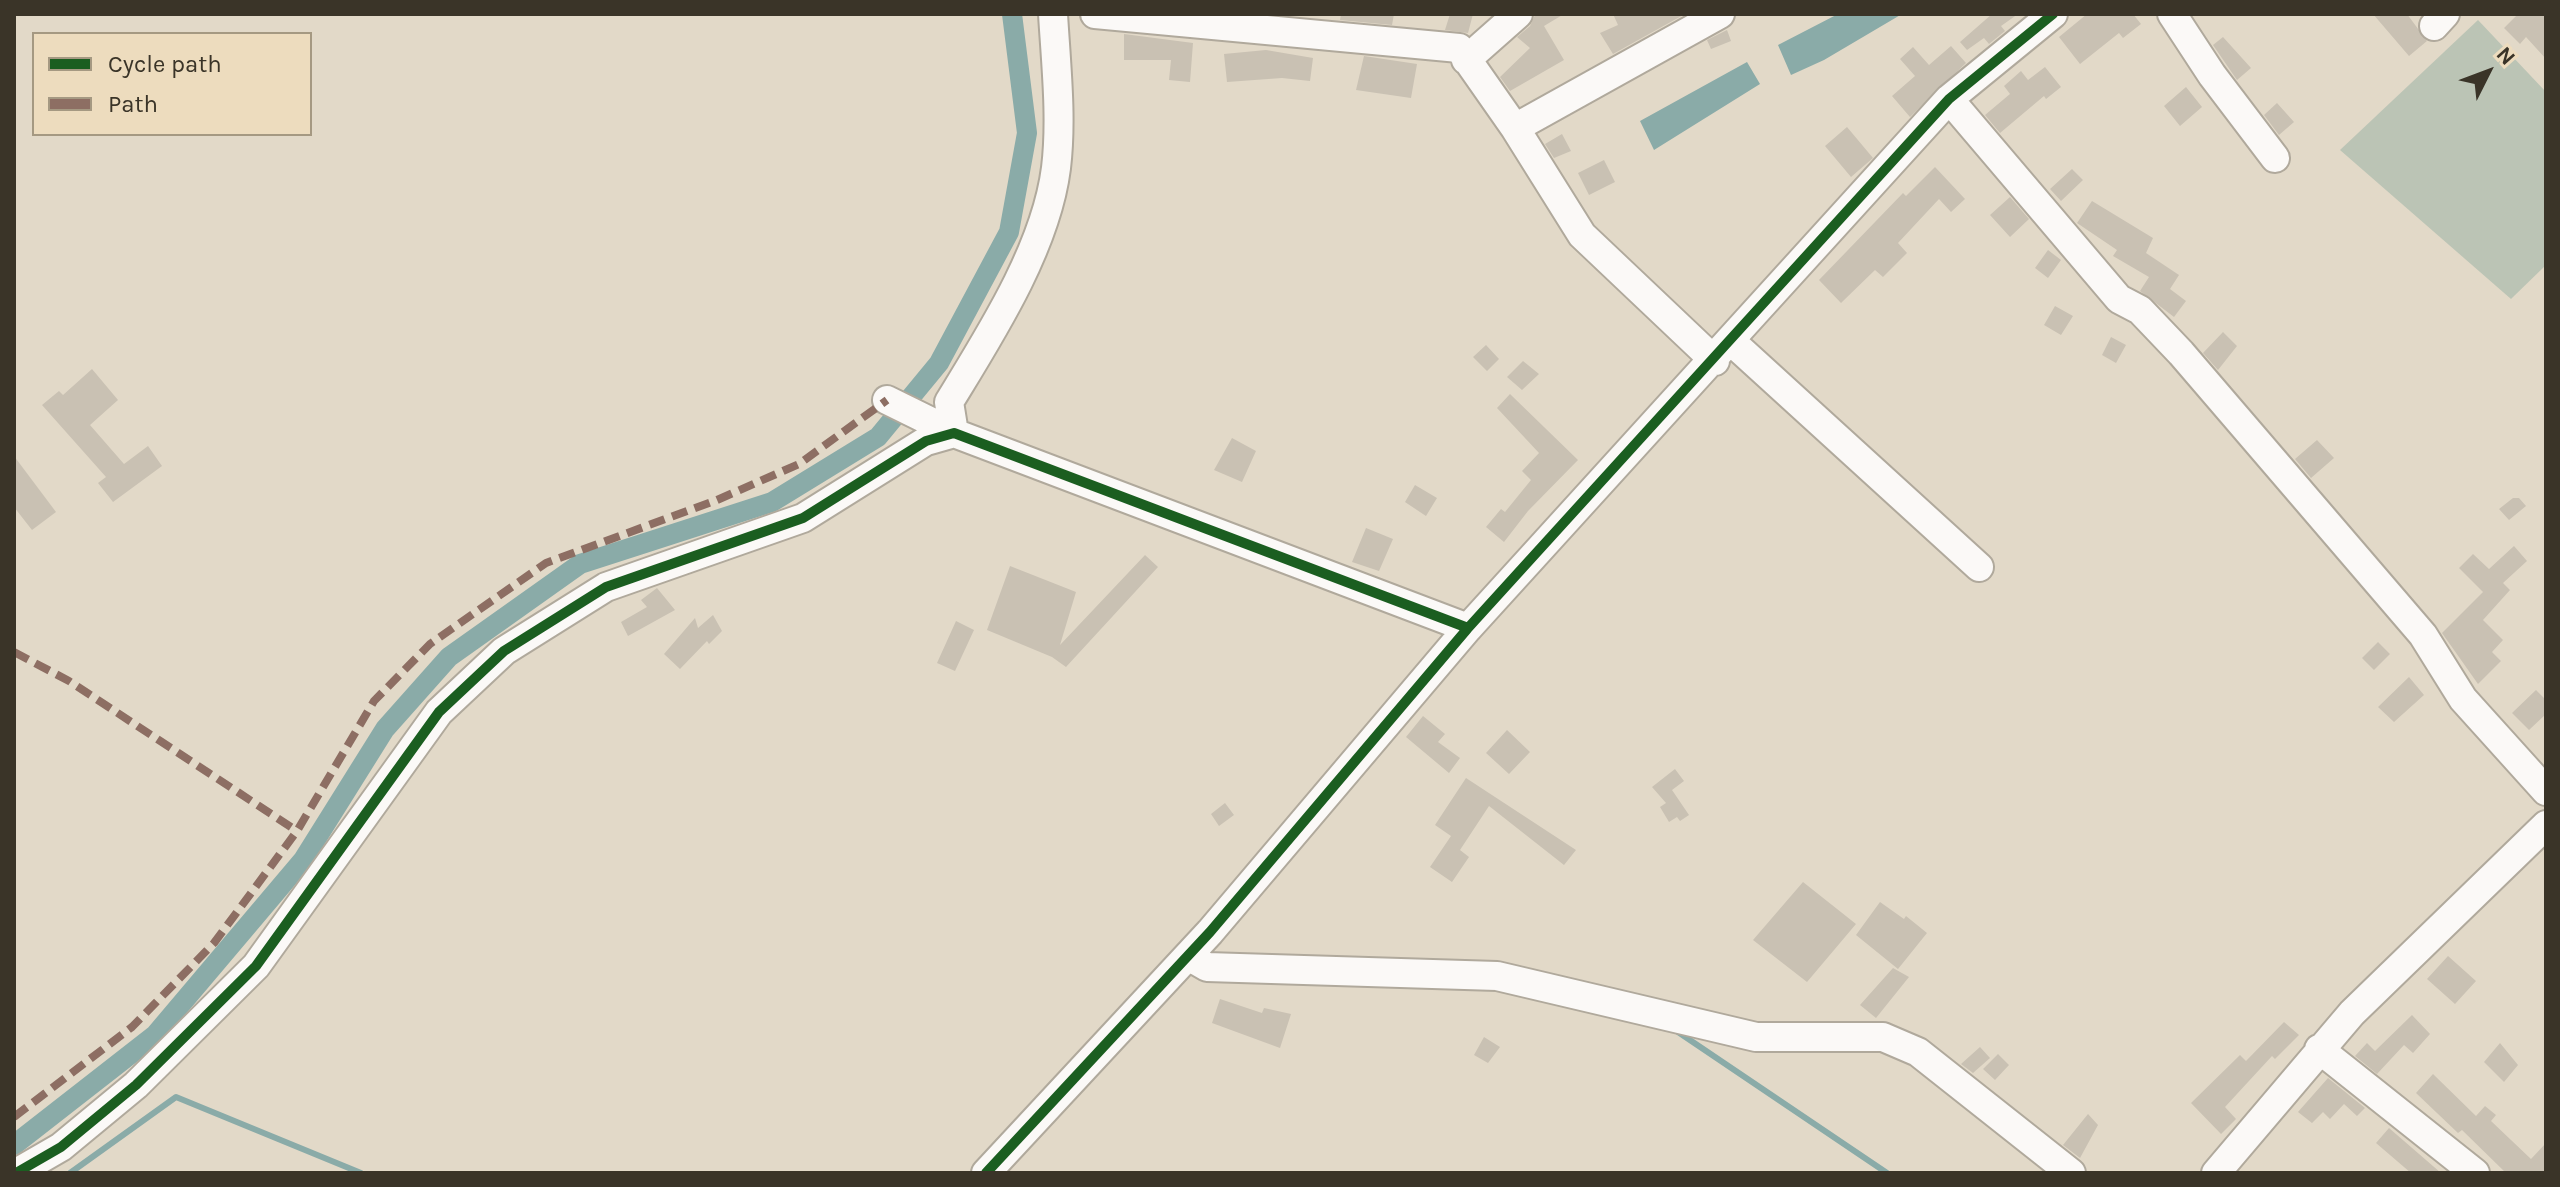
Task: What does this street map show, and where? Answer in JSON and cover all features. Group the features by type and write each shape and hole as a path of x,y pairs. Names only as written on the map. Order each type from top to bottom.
{"street":[{"path":"954,433 949,402 996,322 1036,238 1056,168 1053,14"},
{"path":"1095,14 1459,48 1515,128 1582,235 1979,567"},
{"path":"1466,60 1518,14"},
{"path":"1515,128 1720,14"},
{"path":"986,1173 1188,956 1468,628 1724,351 1949,99 2053,14"},
{"path":"2172,14 2212,75 2275,158"},
{"path":"1949,99 2119,299 2140,310 2181,353 2423,635 2463,699 2546,791"},
{"path":"887,400 954,433 1468,628"},
{"path":"21,1170 61,1147 136,1085 256,966 439,712 504,651 606,587 803,518 926,441 954,433"},
{"path":"2216,1173 2319,1049 2546,825"},
{"path":"1188,956 1207,967 1497,976 1756,1037 1883,1037 1918,1052 2071,1173"},
{"path":"2319,1049 2475,1173"}],"green space":[{"path":"2478,20 2546,92 2546,265 2511,299 2340,150"}],"water":[{"path":"1838,14 1902,14 1824,60 1791,75 1778,45"},
{"path":"1747,62 1760,84 1654,150 1640,121"}],"building":[{"path":"1341,14 1394,14 1392,25 1340,20"},
{"path":"1450,14 1473,14 1468,33 1445,30"},
{"path":"1564,14 1544,26 1564,60 1510,91 1500,77 1530,48 1517,37 1530,26 1535,15"},
{"path":"1613,14 1685,14 1613,54 1600,33 1618,25"},
{"path":"1992,14 2018,14 2001,26 2005,31 1989,44 1984,38 1967,50 1960,42"},
{"path":"2087,14 2133,14 2141,24 2123,38 2119,33 2080,64 2059,37"},
{"path":"2373,14 2407,14 2427,41 2409,56"},
{"path":"2518,14 2546,14 2546,59 2526,37 2520,44 2504,28"},
{"path":"1727,30 1731,41 1711,49 1707,40"},
{"path":"1124,34 1193,43 1190,82 1169,80 1171,60 1124,60"},
{"path":"2223,37 2251,68 2237,80 2213,45"},
{"path":"1951,46 1966,63 1910,117 1892,96 1915,76 1900,59 1913,47 1929,65"},
{"path":"1266,50 1313,58 1310,81 1282,78 1227,82 1224,54"},
{"path":"1364,56 1417,64 1411,98 1356,90"},
{"path":"2045,67 2061,87 2046,99 2044,96 2000,133 1985,115 2010,94 2004,86 2021,71 2028,80"},
{"path":"2186,87 2202,107 2180,126 2164,106"},
{"path":"2277,103 2294,122 2279,135 2264,115"},
{"path":"1847,127 1873,158 1851,177 1825,146"},
{"path":"1562,134 1571,151 1554,158 1545,144"},
{"path":"1604,160 1615,182 1589,195 1578,173"},
{"path":"1935,167 1965,199 1951,212 1939,199 1898,243 1907,253 1883,277 1875,270 1841,303 1819,280 1903,193 1906,196"},
{"path":"2072,169 2083,180 2061,201 2050,189"},
{"path":"2010,197 2029,219 2010,237 1990,215"},
{"path":"2092,201 2153,238 2146,253 2179,275 2170,289 2186,301 2174,317 2140,291 2149,277 2113,256 2117,250 2077,223"},
{"path":"2048,250 2061,260 2048,278 2035,268"},
{"path":"2055,306 2073,316 2061,335 2044,325"},
{"path":"2223,332 2237,346 2218,370 2203,353"},
{"path":"2111,337 2126,345 2116,363 2102,355"},
{"path":"1486,345 1499,359 1487,371 1473,357"},
{"path":"1523,361 1539,374 1522,390 1507,377"},
{"path":"92,369 118,400 90,425 124,464 148,446 162,466 113,502 98,483 106,477 42,405 59,391 63,395"},
{"path":"1510,394 1578,460 1528,511 1504,542 1486,527 1501,509 1505,512 1531,480 1522,471 1539,453 1497,408"},
{"path":"1232,438 1256,451 1242,482 1214,470"},
{"path":"2317,440 2334,458 2311,478 2295,459"},
{"path":"14,456 56,512 32,530 14,507"},
{"path":"1415,485 1437,498 1426,516 1405,502"},
{"path":"2513,498 2519,498 2526,506 2509,520 2499,509"},
{"path":"1366,528 1393,539 1379,571 1352,562"},
{"path":"2514,546 2527,561 2503,583 2510,590 2483,620 2503,640 2492,652 2501,661 2478,684 2442,633 2483,592 2459,568 2473,554 2489,569"},
{"path":"1145,555 1158,567 1066,667 1052,657 987,630 1010,566 1076,592 1060,645"},
{"path":"657,588 675,610 628,636 621,622 647,607 641,600"},
{"path":"713,615 722,631 709,644 707,641 680,669 664,654 695,618 698,628"},
{"path":"956,621 974,630 955,671 937,663"},
{"path":"2378,642 2390,654 2374,670 2362,658"},
{"path":"2409,677 2424,695 2394,722 2378,707"},
{"path":"2536,690 2546,700 2546,714 2529,730 2512,713"},
{"path":"1423,716 1445,734 1438,742 1460,758 1449,773 1406,737"},
{"path":"1507,730 1530,752 1509,774 1486,753"},
{"path":"1675,769 1684,781 1672,790 1689,815 1680,821 1677,817 1669,822 1660,807 1666,803 1652,787"},
{"path":"1466,778 1576,850 1564,865 1489,806 1460,850 1469,857 1452,882 1430,867 1451,836 1435,825"},
{"path":"1225,803 1234,815 1219,826 1211,814"},
{"path":"1803,882 1856,924 1807,982 1753,940"},
{"path":"1880,902 1904,919 1906,916 1927,933 1898,969 1856,935"},
{"path":"2448,956 2476,981 2455,1004 2427,979"},
{"path":"1893,968 1909,977 1876,1018 1860,1005"},
{"path":"1220,999 1262,1013 1264,1008 1291,1014 1280,1048 1212,1023"},
{"path":"2412,1015 2430,1034 2413,1053 2404,1045 2377,1074 2355,1056 2367,1043 2375,1051"},
{"path":"2284,1022 2299,1035 2275,1059 2272,1056 2225,1107 2236,1119 2221,1134 2191,1103 2240,1055 2246,1061"},
{"path":"1484,1037 1500,1047 1488,1063 1474,1055"},
{"path":"2500,1043 2518,1065 2504,1082 2484,1062"},
{"path":"1980,1047 1990,1058 1973,1073 1961,1064"},
{"path":"1998,1054 2009,1065 1995,1080 1983,1069"},
{"path":"2433,1074 2476,1116 2485,1106 2496,1115 2491,1121 2531,1159 2546,1143 2546,1173 2506,1173 2462,1130 2458,1133 2416,1093"},
{"path":"2328,1078 2365,1108 2357,1116 2344,1104 2330,1119 2323,1112 2312,1123 2298,1112"},
{"path":"2088,1114 2098,1125 2080,1158 2063,1145"},
{"path":"2389,1128 2441,1173 2411,1173 2376,1143"}],"waterway":[{"path":"14,1145 155,1035 303,860 385,729 449,657 580,564 772,502 878,437 939,363 1009,232 1027,133 1012,14"},
{"path":"1678,1032 1887,1173"},
{"path":"70,1173 176,1097 361,1173"}],"marked path":[{"path":"14,1117 132,1027 214,943 297,831 374,701 430,644 546,563 717,500 799,464 887,400"},
{"path":"14,652 69,681 297,831"}],"cycle path":[{"path":"986,1173 1210,932 1468,628 1949,99 2053,14"},
{"path":"16,1173 61,1147 136,1085 256,966 439,712 504,651 606,587 803,518 926,441 954,433 1468,628"}]}
